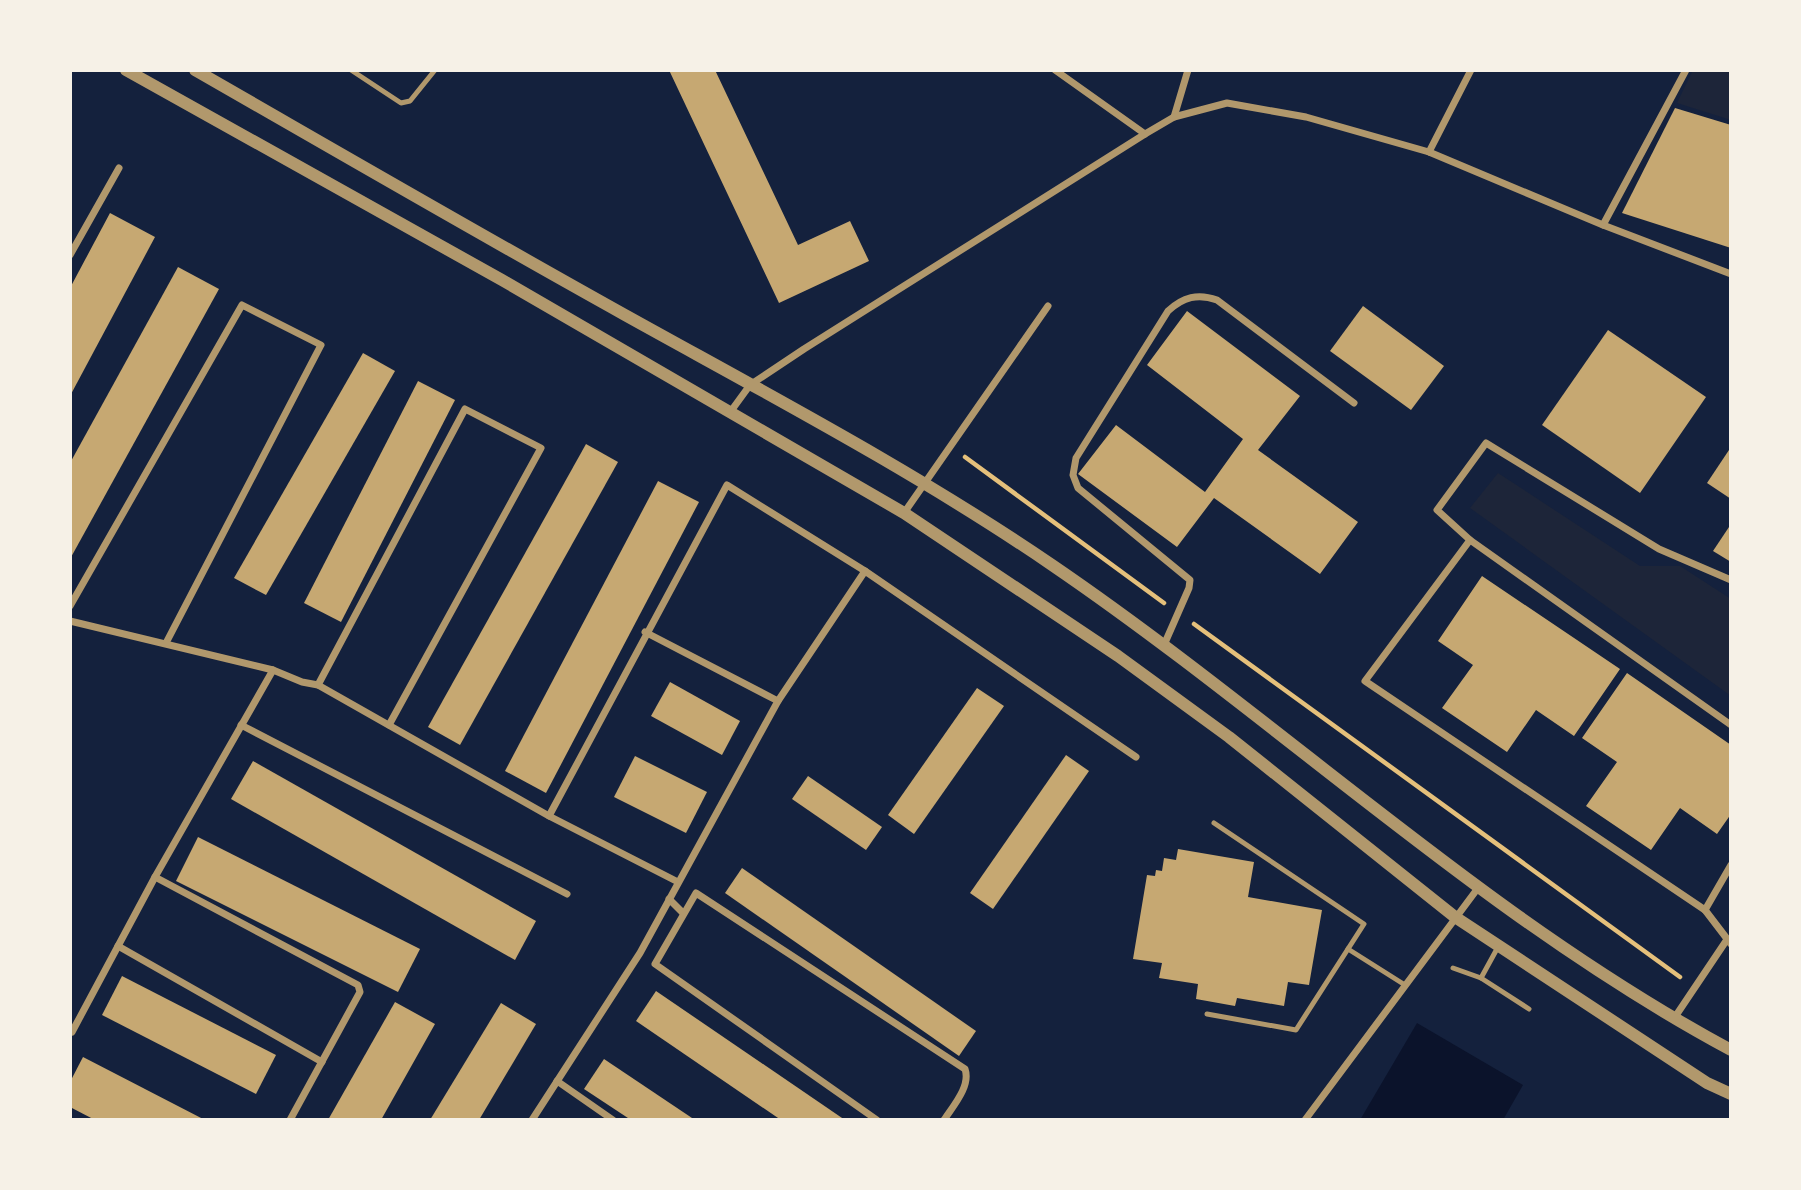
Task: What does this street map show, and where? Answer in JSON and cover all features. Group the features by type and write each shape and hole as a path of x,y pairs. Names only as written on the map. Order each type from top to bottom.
{"street":[{"path":"126,70 731,411 904,513 1118,656 1229,737 1455,917 1707,1083 1731,1094"},
{"path":"195,70 750,385 925,481 1054,566 1164,645 1478,888 1675,1017 1730,1047"},
{"path":"1055,70 1145,134"},
{"path":"1174,117 1188,70"},
{"path":"1429,152 1471,70"},
{"path":"1604,225 1686,70"},
{"path":"731,411 750,385 1145,134 1174,117 1227,103 1306,117 1429,152 1604,225 1731,274"},
{"path":"70,255 119,168"},
{"path":"1164,645 1190,580 1078,488 1073,475 1076,458 1168,311 1177,302 1200,295 1217,300 1354,403"},
{"path":"70,606 242,304 321,345 166,643"},
{"path":"904,513 1048,306"},
{"path":"318,685 465,409 541,448 389,725"},
{"path":"1731,580 1659,549 1486,443 1437,510 1470,540 1731,725"},
{"path":"549,816 645,632 727,485 864,571 1136,757"},
{"path":"1470,540 1365,681 1705,910 1728,942 1675,1017"},
{"path":"532,1120 640,953 778,701 864,571"},
{"path":"70,621 273,670 302,682 318,685 549,816 678,882"},
{"path":"645,632 778,701"},
{"path":"72,1032 155,877 273,670"},
{"path":"242,725 567,894"},
{"path":"1705,910 1731,865"},
{"path":"155,877 358,985 360,992 290,1120"},
{"path":"1305,1120 1478,888"},
{"path":"877,1120 655,964 696,893 965,1069 967,1078 962,1091 944,1120"},
{"path":"669,898 683,913"},
{"path":"118,946 322,1062"},
{"path":"557,1082 613,1120"}],"lane":[{"path":"351,70 401,103 410,101 435,70"},
{"path":"1207,1014 1296,1030 1364,924 1214,823"},
{"path":"1481,978 1498,947"},
{"path":"1348,949 1405,985"},
{"path":"1453,968 1481,978 1530,1009"}],"path":[{"path":"949,446 1695,988"}],"shaded area":[{"path":"1693,70 1731,70 1731,120 1677,103"},
{"path":"1498,473 1640,566 1680,566 1731,599 1731,696 1470,508"},
{"path":"1417,1023 1523,1085 1503,1120 1360,1120"}],"building":[{"path":"669,70 715,70 798,245 850,221 869,261 779,303"},
{"path":"1675,108 1731,125 1731,248 1622,213"},
{"path":"110,213 155,237 70,396 70,288"},
{"path":"178,267 219,289 70,559 70,463"},
{"path":"1363,306 1444,366 1411,410 1330,351"},
{"path":"1187,311 1300,396 1258,450 1358,522 1320,574 1214,498 1177,547 1078,474 1116,425 1205,492 1243,439 1147,365"},
{"path":"1608,330 1706,397 1640,493 1542,425"},
{"path":"363,353 395,371 266,595 234,578"},
{"path":"418,381 455,400 341,622 304,603"},
{"path":"586,444 618,462 460,745 428,727"},
{"path":"1731,447 1731,499 1707,483"},
{"path":"658,481 699,502 546,793 505,771"},
{"path":"1731,524 1731,562 1713,551"},
{"path":"1482,576 1620,669 1574,736 1536,710 1507,752 1442,708 1473,665 1438,641"},
{"path":"1627,673 1731,745 1731,814 1717,834 1680,808 1651,850 1586,806 1617,762 1582,738"},
{"path":"670,682 740,721 722,755 651,716"},
{"path":"977,688 1004,706 914,834 888,815"},
{"path":"1066,755 1089,771 993,909 970,893"},
{"path":"635,756 707,792 686,833 614,797"},
{"path":"253,761 536,921 515,960 231,799"},
{"path":"808,776 882,827 866,850 792,799"},
{"path":"198,837 420,949 398,992 176,881"},
{"path":"1178,849 1254,862 1248,897 1322,910 1309,985 1288,982 1284,1006 1237,998 1235,1006 1196,999 1198,984 1159,978 1162,963 1133,959 1147,875 1155,876 1156,870 1162,871 1164,858 1176,860"},
{"path":"742,868 976,1031 959,1056 725,893"},
{"path":"122,976 276,1055 256,1094 102,1015"},
{"path":"656,991 845,1120 781,1120 636,1021"},
{"path":"395,1002 435,1024 381,1120 328,1120"},
{"path":"501,1003 536,1024 479,1120 430,1120"},
{"path":"83,1057 205,1120 95,1120 70,1107 70,1082"},
{"path":"604,1059 695,1120 631,1120 584,1089"}]}
